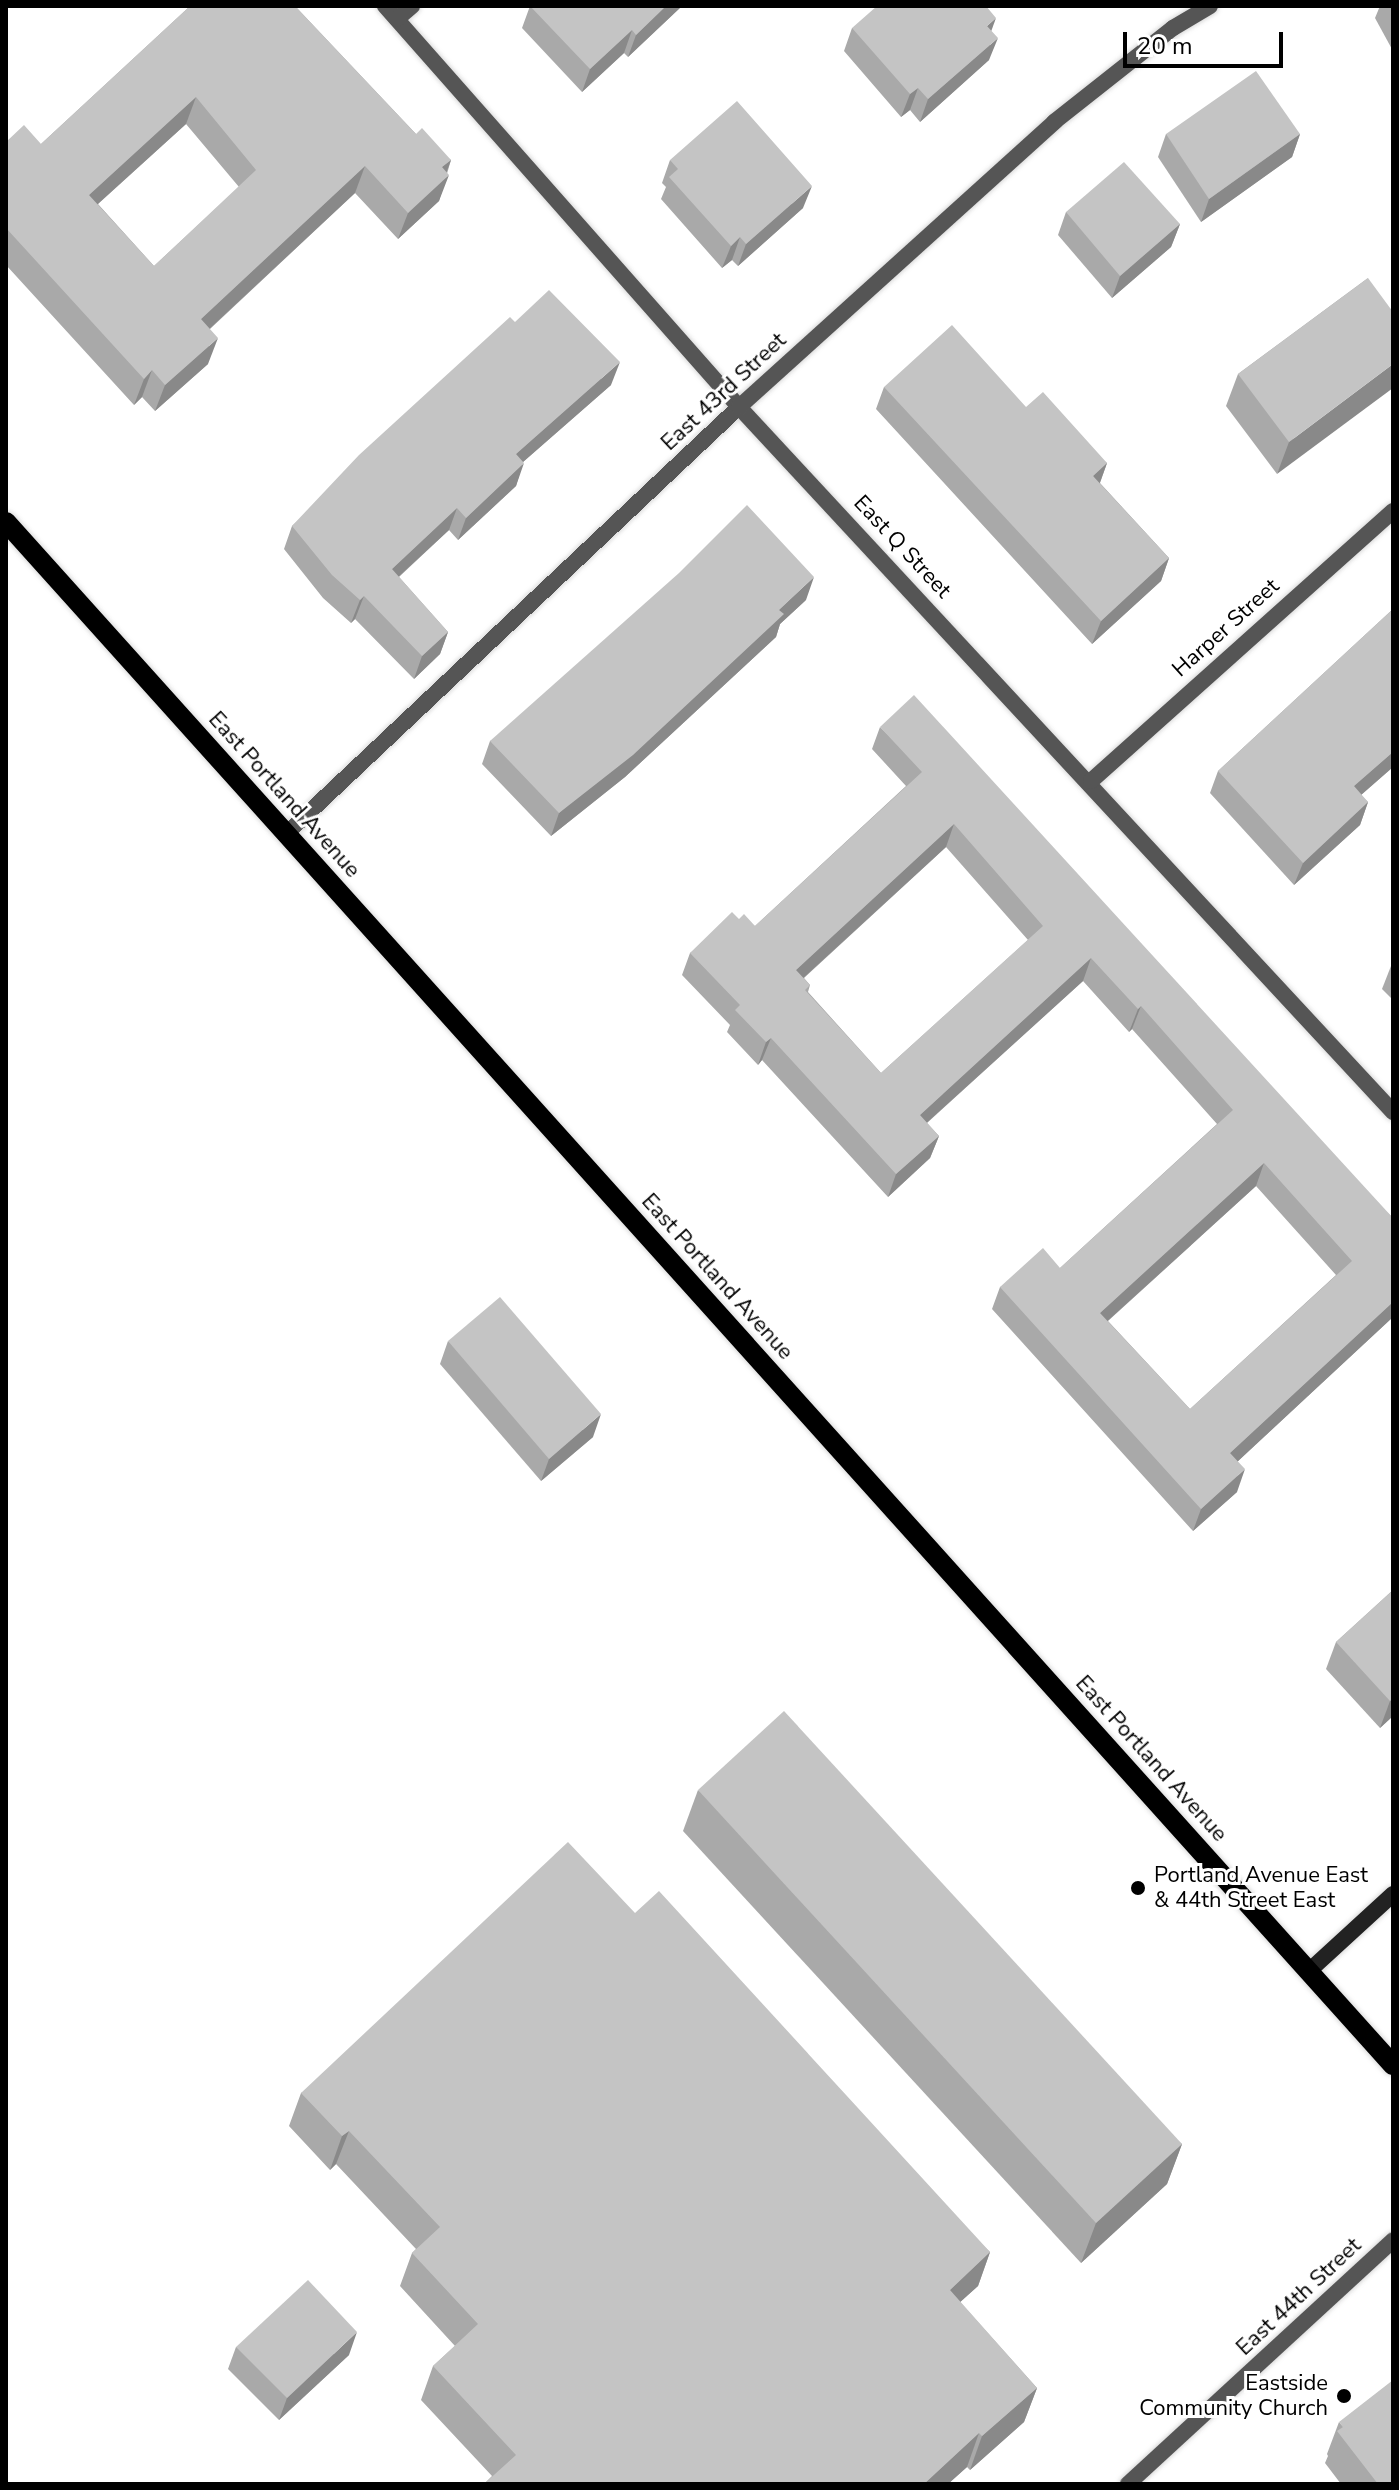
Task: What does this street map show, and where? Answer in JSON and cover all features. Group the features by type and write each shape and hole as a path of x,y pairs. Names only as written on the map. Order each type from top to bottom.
{"main road":[{"name":"East Portland Avenue","path":"6,522 1393,2065"}],"street":[{"name":"East Q Street","path":"385,6 739,407 1091,781 1393,1112"},
{"path":"397,19 412,6"},
{"name":"East 43rd Street","path":"286,834 739,407 1054,122 1173,28 1210,6"},
{"name":"Harper Street","path":"1091,781 1393,511"},
{"path":"1309,1971 1393,1894"},
{"name":"East 44th Street","path":"1128,2484 1393,2240"}],"building":[{"path":"190,6 295,6 416,134 422,128 451,160 442,167 449,175 408,213 365,166 201,319 218,338 165,385 152,370 144,379 6,228 6,142 24,125 41,144","holes":["196,97 256,170 154,266 89,195"]},
{"path":"530,6 666,6 636,35 632,30 590,69"},
{"path":"877,6 986,6 996,18 987,26 998,38 928,99 918,88 910,94 852,28"},
{"path":"1256,71 1300,134 1209,199 1166,134"},
{"path":"737,101 812,186 746,244 740,237 731,246 669,177 678,169 670,160"},
{"path":"1124,162 1180,224 1120,276 1066,212"},
{"path":"1368,278 1393,312 1393,364 1289,442 1238,374"},
{"path":"549,290 620,362 516,454 524,463 466,518 457,508 392,569 448,632 422,656 364,596 360,600 332,575 292,526 359,455 510,317 515,322"},
{"path":"952,325 1026,407 1043,392 1107,463 1093,476 1169,558 1101,621 884,387"},
{"path":"747,505 814,577 779,610 784,614 633,755 559,813 490,741 679,573"},
{"path":"1393,609 1393,752 1354,786 1368,802 1303,863 1218,771"},
{"path":"914,695 1393,1218 1393,1302 1230,1453 1245,1469 1201,1509 1000,1287 1043,1248 1060,1268 1233,1110 1141,1006 1138,1009 1091,958 920,1115 939,1136 896,1174 771,1038 766,1042 735,1010 740,1005 690,953 732,912 739,919 744,914 755,926 922,772 880,727","holes":["954,824 1043,926 881,1073 805,990 810,985 796,970","1264,1163 1352,1261 1190,1409 1100,1313"]},
{"path":"500,1297 601,1414 549,1459 448,1341"},
{"path":"1393,1590 1393,1698 1390,1701 1336,1642"},
{"path":"784,1711 1182,2144 1096,2223 698,1790"},
{"path":"568,1842 635,1913 659,1891 990,2252 950,2290 1037,2388 982,2436 979,2433 924,2484 484,2484 516,2455 433,2366 478,2324 412,2253 440,2227 349,2131 342,2136 301,2093"},
{"path":"308,2280 357,2332 287,2398 236,2347"},
{"path":"1393,2380 1393,2484 1378,2484 1337,2431 1343,2427 1339,2422"}],"place":[{"name":"Portland Avenue East & 44th Street East","path":"1138,1888"},
{"name":"Eastside Community Church","path":"1344,2396"}]}
